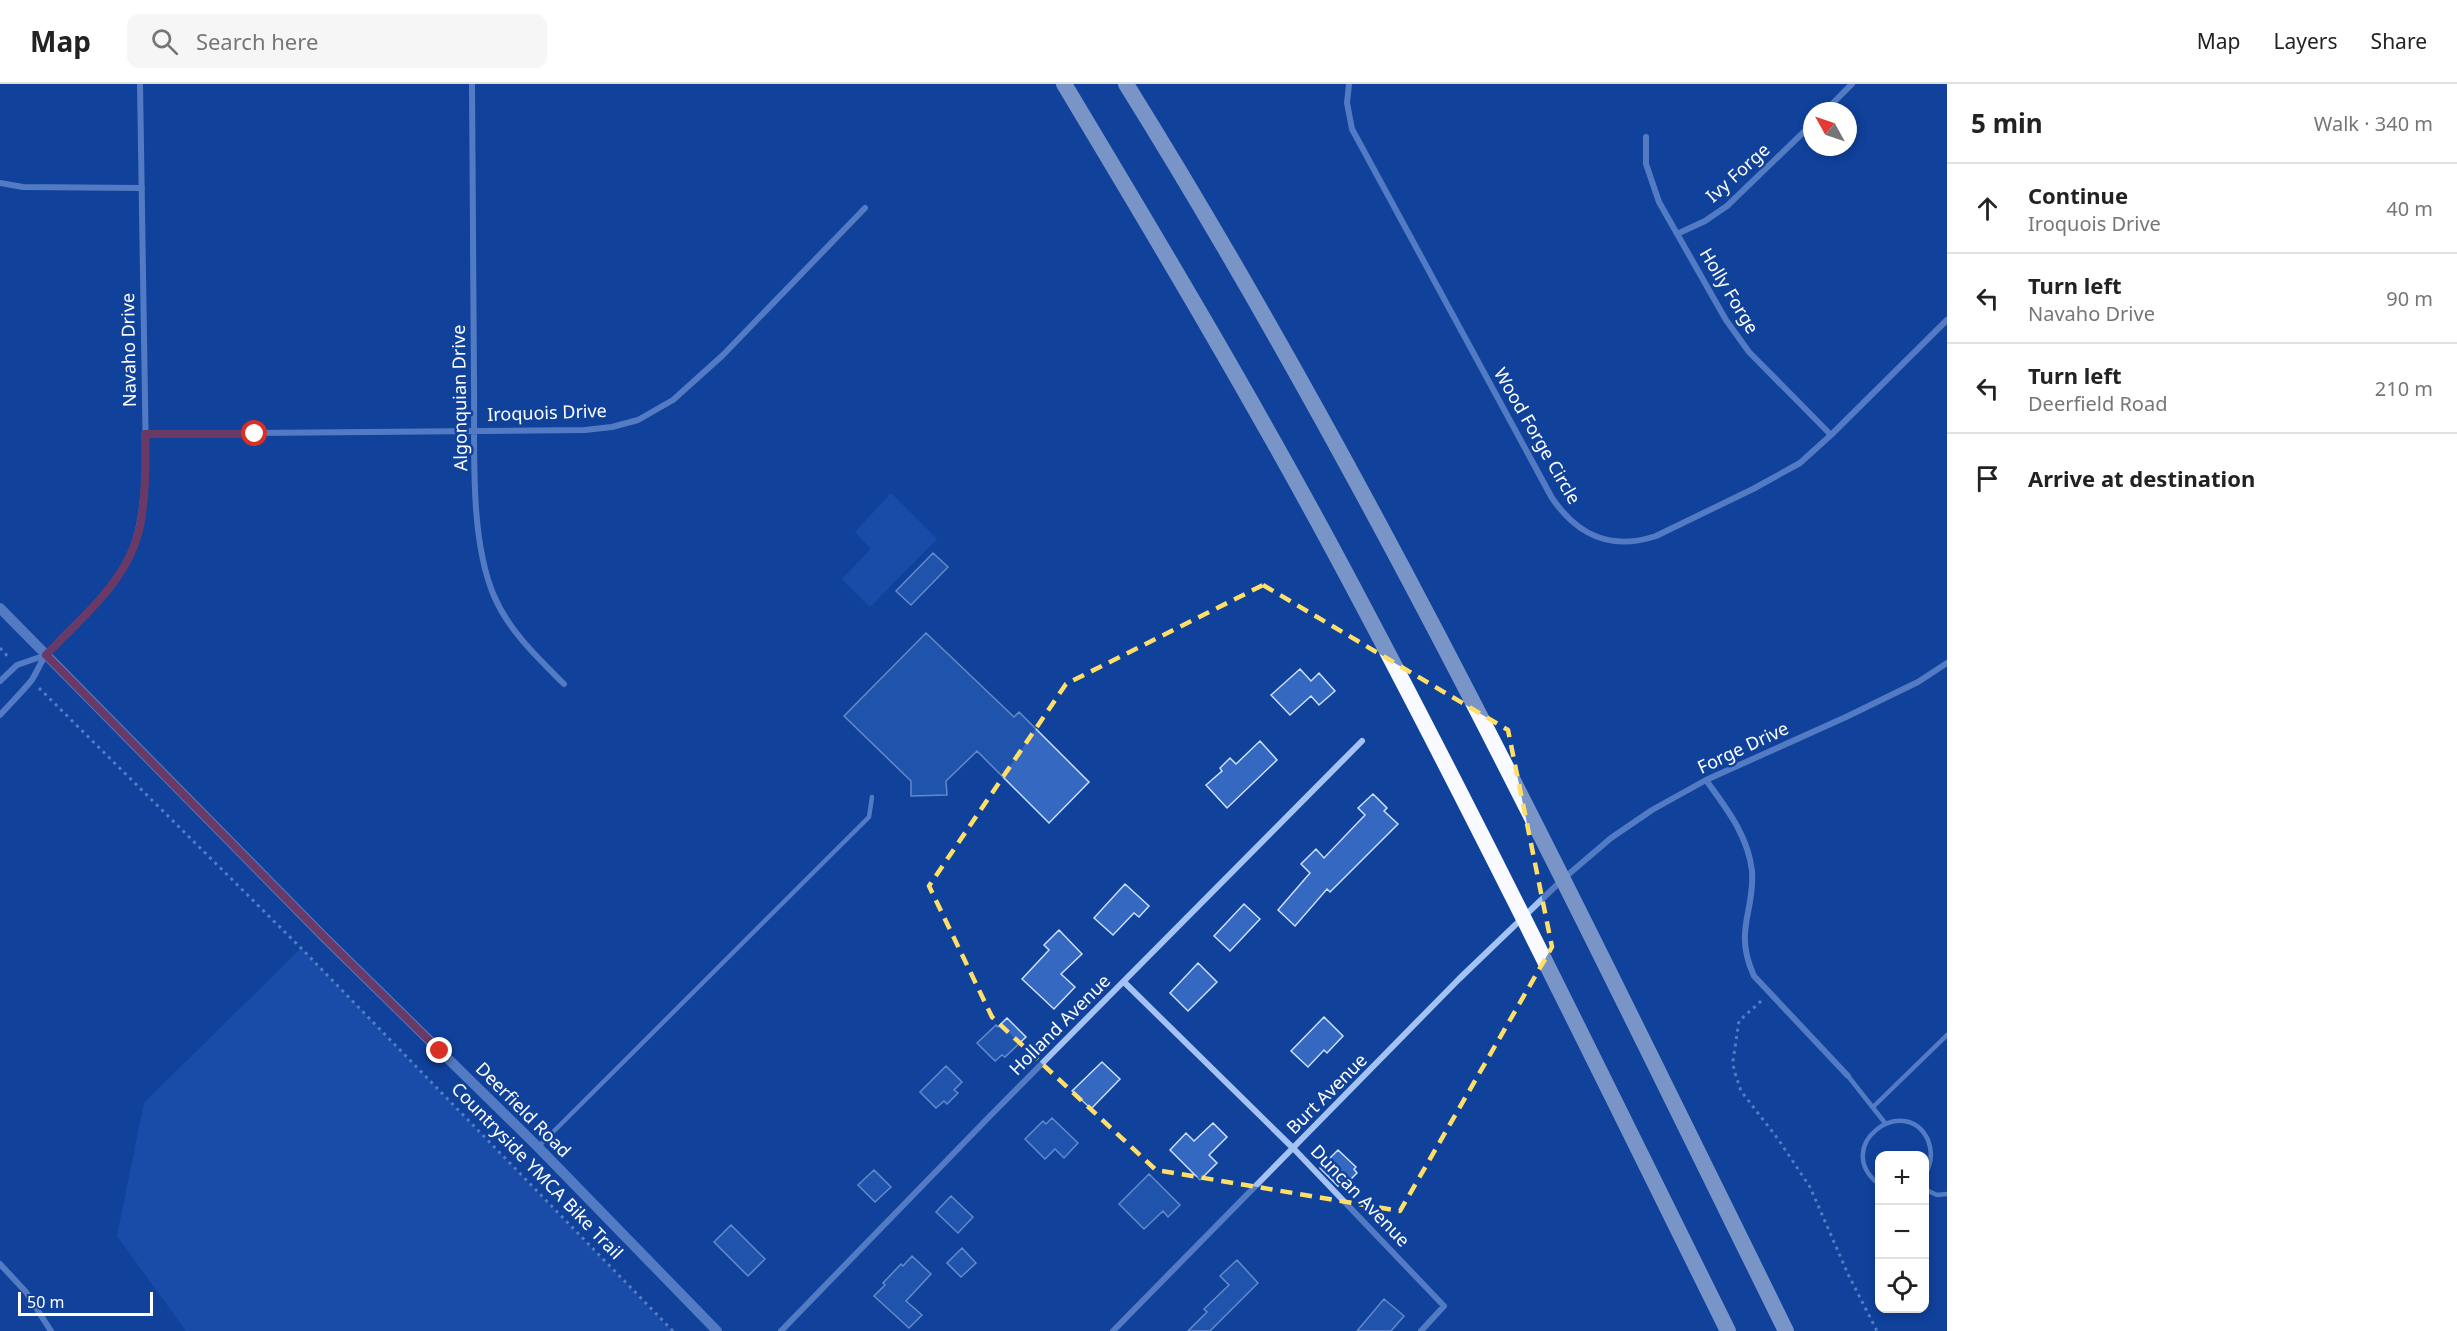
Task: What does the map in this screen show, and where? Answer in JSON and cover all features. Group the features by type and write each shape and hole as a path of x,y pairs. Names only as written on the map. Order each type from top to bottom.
{"highway":[{"path":"1064,84 1231,367 1342,566 1523,917 1728,1331"},
{"path":"1126,84 1240,276 1397,555 1491,734 1786,1331"}],"street":[{"name":"Navaho Drive","path":"46,655 104,595 120,574 140,528 144,502 145,434 140,84"},
{"name":"Algonquian Drive","path":"472,84 475,431 478,517 485,571 494,596 507,620 532,652 564,684"},
{"name":"Wood Forge Circle","path":"1349,84 1347,103 1352,129 1552,498 1578,528 1603,539 1629,542 1656,536 1789,470 1831,435 1947,320"},
{"path":"1834,102 1852,84"},
{"name":"Ivy Forge","path":"1677,234 1705,221 1727,206 1803,133"},
{"name":"Holly Forge","path":"1646,137 1646,164 1649,177 1677,234 1726,320 1749,352 1831,435"},
{"path":"0,183 23,187 142,188"},
{"name":"Iroquois Drive","path":"145,434 585,430 612,427 650,414 673,400 723,355 865,208"},
{"name":"Deerfield Road","path":"0,608 717,1331"},
{"path":"0,681 17,665 46,655"},
{"path":"0,715 31,680 46,655"},
{"name":"Forge Drive","path":"1563,879 1611,838 1652,810 1706,780 1846,717 1918,681 1947,663"},
{"name":"Holland Avenue","path":"781,1331 1362,741"},
{"path":"1706,780 1733,819 1745,843 1752,870 1743,937 1748,964 1768,994 1848,1076"},
{"name":"Burt Avenue","path":"1113,1331 1563,879"},
{"name":"Duncan Avenue","path":"1124,982 1294,1149 1444,1306 1421,1331"},
{"path":"0,1264 26,1292 51,1331"}],"lane":[{"path":"537,1147 869,817 872,797"},
{"path":"1873,1107 1947,1035"},
{"path":"1848,1076 1886,1123"},
{"path":"1875,1180 1866,1170 1863,1148 1875,1129 1886,1123 1908,1122 1918,1128 1926,1136 1930,1146 1932,1157 1929,1164"},
{"path":"1929,1191 1937,1195 1947,1194"}],"path":[{"path":"0,648 17,665"},
{"name":"Countryside YMCA Bike Trail","path":"31,680 301,948 673,1331"},
{"path":"1768,994 1739,1021 1733,1061 1734,1070 1741,1091 1778,1138 1810,1188 1848,1274 1877,1331"}],"highlighted area":[{"path":"1263,585 1508,730 1552,947 1400,1211 1156,1170 992,1017 929,886 1066,684"}],"shaded area":[{"path":"891,493 937,539 870,607 842,579 871,549 855,532"},
{"path":"301,948 673,1331 186,1331 117,1236 144,1103"}],"building":[{"path":"933,553 948,567 911,605 896,591"},
{"path":"926,633 1014,717 1019,712 1089,782 1049,823 977,751 946,781 947,795 911,796 911,781 844,716"},
{"path":"1300,669 1311,681 1319,673 1335,691 1319,705 1311,696 1290,715 1271,695"},
{"path":"1260,741 1277,760 1227,808 1206,785 1222,771 1220,768 1230,758 1236,764"},
{"path":"1373,794 1387,808 1384,811 1398,824 1330,892 1327,889 1295,926 1278,910 1310,873 1301,864 1316,849 1324,858 1365,815 1358,808"},
{"path":"1125,884 1149,906 1139,917 1134,913 1113,935 1094,918"},
{"path":"1244,904 1260,919 1230,951 1214,936"},
{"path":"1059,930 1082,954 1061,974 1075,987 1054,1009 1022,979 1049,950 1044,945"},
{"path":"1198,963 1217,982 1188,1011 1170,993"},
{"path":"1324,1017 1343,1036 1327,1053 1324,1050 1308,1067 1291,1051"},
{"path":"1007,1018 1026,1037 1005,1057 1002,1055 995,1061 977,1043"},
{"path":"1102,1062 1120,1079 1091,1109 1072,1091"},
{"path":"946,1066 962,1082 954,1090 958,1093 947,1104 944,1101 936,1108 920,1092"},
{"path":"1052,1118 1078,1143 1064,1158 1055,1149 1045,1159 1025,1139 1043,1121 1046,1124"},
{"path":"1213,1123 1227,1137 1209,1155 1217,1163 1200,1180 1170,1150 1186,1133 1194,1141"},
{"path":"1338,1150 1356,1167 1354,1169 1357,1173 1344,1186 1341,1182 1338,1186 1320,1168"},
{"path":"874,1170 891,1187 875,1202 858,1185"},
{"path":"1149,1174 1180,1205 1168,1217 1163,1211 1144,1229 1119,1204"},
{"path":"951,1196 973,1217 958,1233 936,1212"},
{"path":"731,1225 765,1259 748,1276 714,1242"},
{"path":"962,1248 976,1263 961,1277 947,1263"},
{"path":"912,1256 931,1274 906,1301 922,1315 909,1328 874,1296 901,1264 903,1266"},
{"path":"1237,1260 1258,1283 1210,1331 1188,1331 1207,1312 1204,1309 1229,1285 1220,1276"},
{"path":"1384,1299 1404,1316 1391,1331 1357,1331"}],"route":[{"path":"255,434 145,434 144,502 140,528 131,553 120,574 104,595 46,655 324,937 440,1051"}]}
